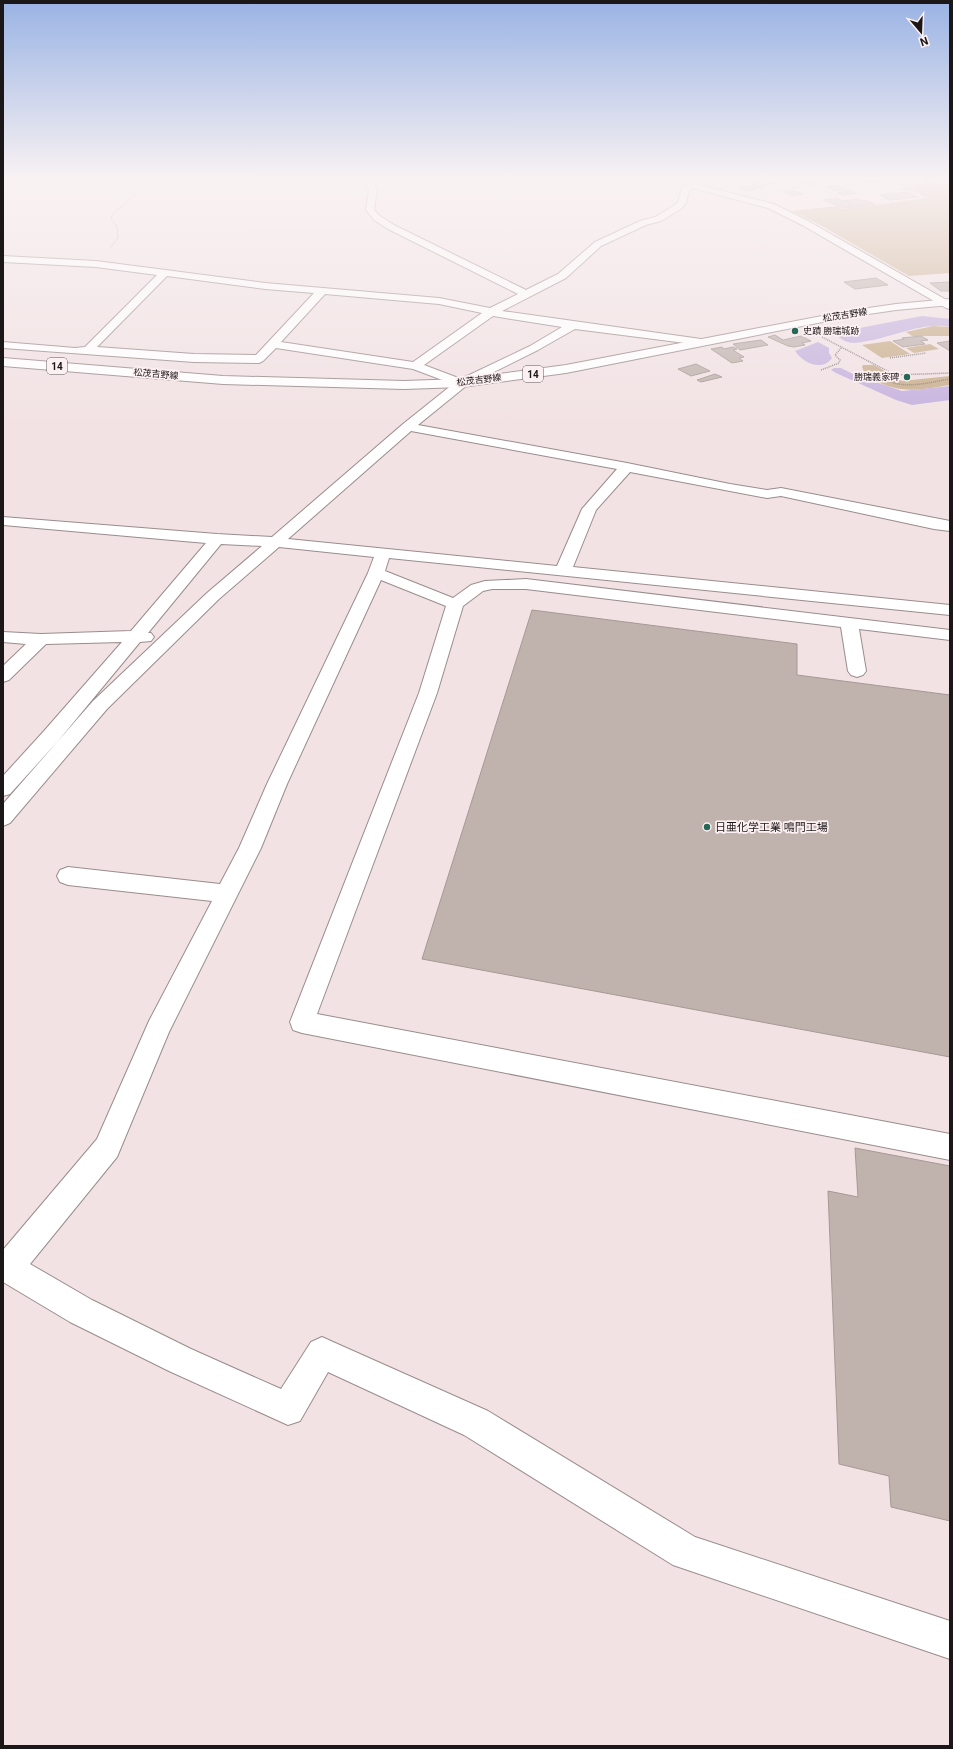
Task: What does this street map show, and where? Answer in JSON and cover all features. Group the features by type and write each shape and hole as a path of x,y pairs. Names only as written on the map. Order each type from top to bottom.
{"street":[{"path":"52,262 96,264 322,291 439,301 491,312 573,325 701,342"},
{"path":"460,262 526,294"},
{"path":"415,366 491,312 562,276 578,262"},
{"path":"874,262 948,304"},
{"path":"88,350 165,273"},
{"path":"3,345 194,358 259,359 322,291"},
{"name":"松茂吉野線","path":"3,362 223,380 404,385 462,383 566,369 848,314 896,307 948,304"},
{"path":"3,818 100,705 213,596 275,542 408,427 462,383 534,348 573,325"},
{"path":"272,344 415,366 462,383"},
{"path":"408,427 628,467 730,488 767,494 781,492 950,526"},
{"path":"563,571 588,509 628,467"},
{"path":"3,521 217,539 275,542 380,563 563,571 950,610"},
{"path":"3,788 136,636 217,539"},
{"path":"380,563 455,604"},
{"path":"380,563 227,894 158,1028 107,1148 6,1266 81,1311 180,1360 288,1410 322,1353 476,1423 686,1552 950,1640"},
{"path":"950,635 526,584 490,584 477,588 455,604 428,693 302,1022 950,1147"},
{"path":"849,623 857,671"},
{"path":"3,637 41,639 136,636 166,640"},
{"path":"3,676 41,639"},
{"path":"68,876 227,894"}],"path":[{"path":"821,370 839,363 840,360 835,355 836,352 843,347"},
{"path":"855,353 895,375"},
{"path":"890,358 926,353"},
{"path":"950,373 895,375 884,378 890,384 901,385 950,379"}],"shaded area":[{"path":"884,262 950,262 950,273 909,276"},
{"path":"922,316 950,319 950,327 930,326 855,343 844,341 835,334 839,332"},
{"path":"933,326 950,327 950,336 912,336 906,332"},
{"path":"890,341 910,354 882,358 862,345"},
{"path":"818,342 829,348 829,353 832,358 828,362 818,365 813,364 803,359 795,351"},
{"path":"930,344 939,349 914,353 906,348"},
{"path":"863,365 874,365 902,381 950,376 950,385 915,390 898,389 871,379 862,367"},
{"path":"834,368 841,368 855,375 902,391 950,386 950,400 912,405 896,400 836,373 831,370"}],"building":[{"path":"876,278 888,285 855,289 844,282"},
{"path":"950,282 950,291 941,291 930,283"},
{"path":"775,335 783,340 801,336 811,341 802,343 805,345 794,347 788,346 768,337"},
{"path":"921,336 928,340 921,341 925,344 903,347 893,341 904,339 902,338"},
{"path":"761,340 768,345 740,350 733,344"},
{"path":"950,341 950,351 937,343"},
{"path":"722,347 724,349 733,347 737,349 733,350 744,357 739,358 743,361 732,363 711,349"},
{"path":"696,364 710,371 691,376 678,369"},
{"path":"715,374 722,377 701,382 697,380"},
{"name":"日亜化学工業 鳴門工場","path":"532,610 797,644 797,675 950,695 950,1057 422,959"},
{"path":"855,1148 950,1166 950,1521 891,1507 889,1476 839,1464 828,1191 858,1197"}],"place":[{"name":"史蹟 勝瑞城跡","path":"795,331"},
{"name":"勝瑞義家碑","path":"907,377"},
{"name":"日亜化学工業 鳴門工場","path":"707,827"}]}
